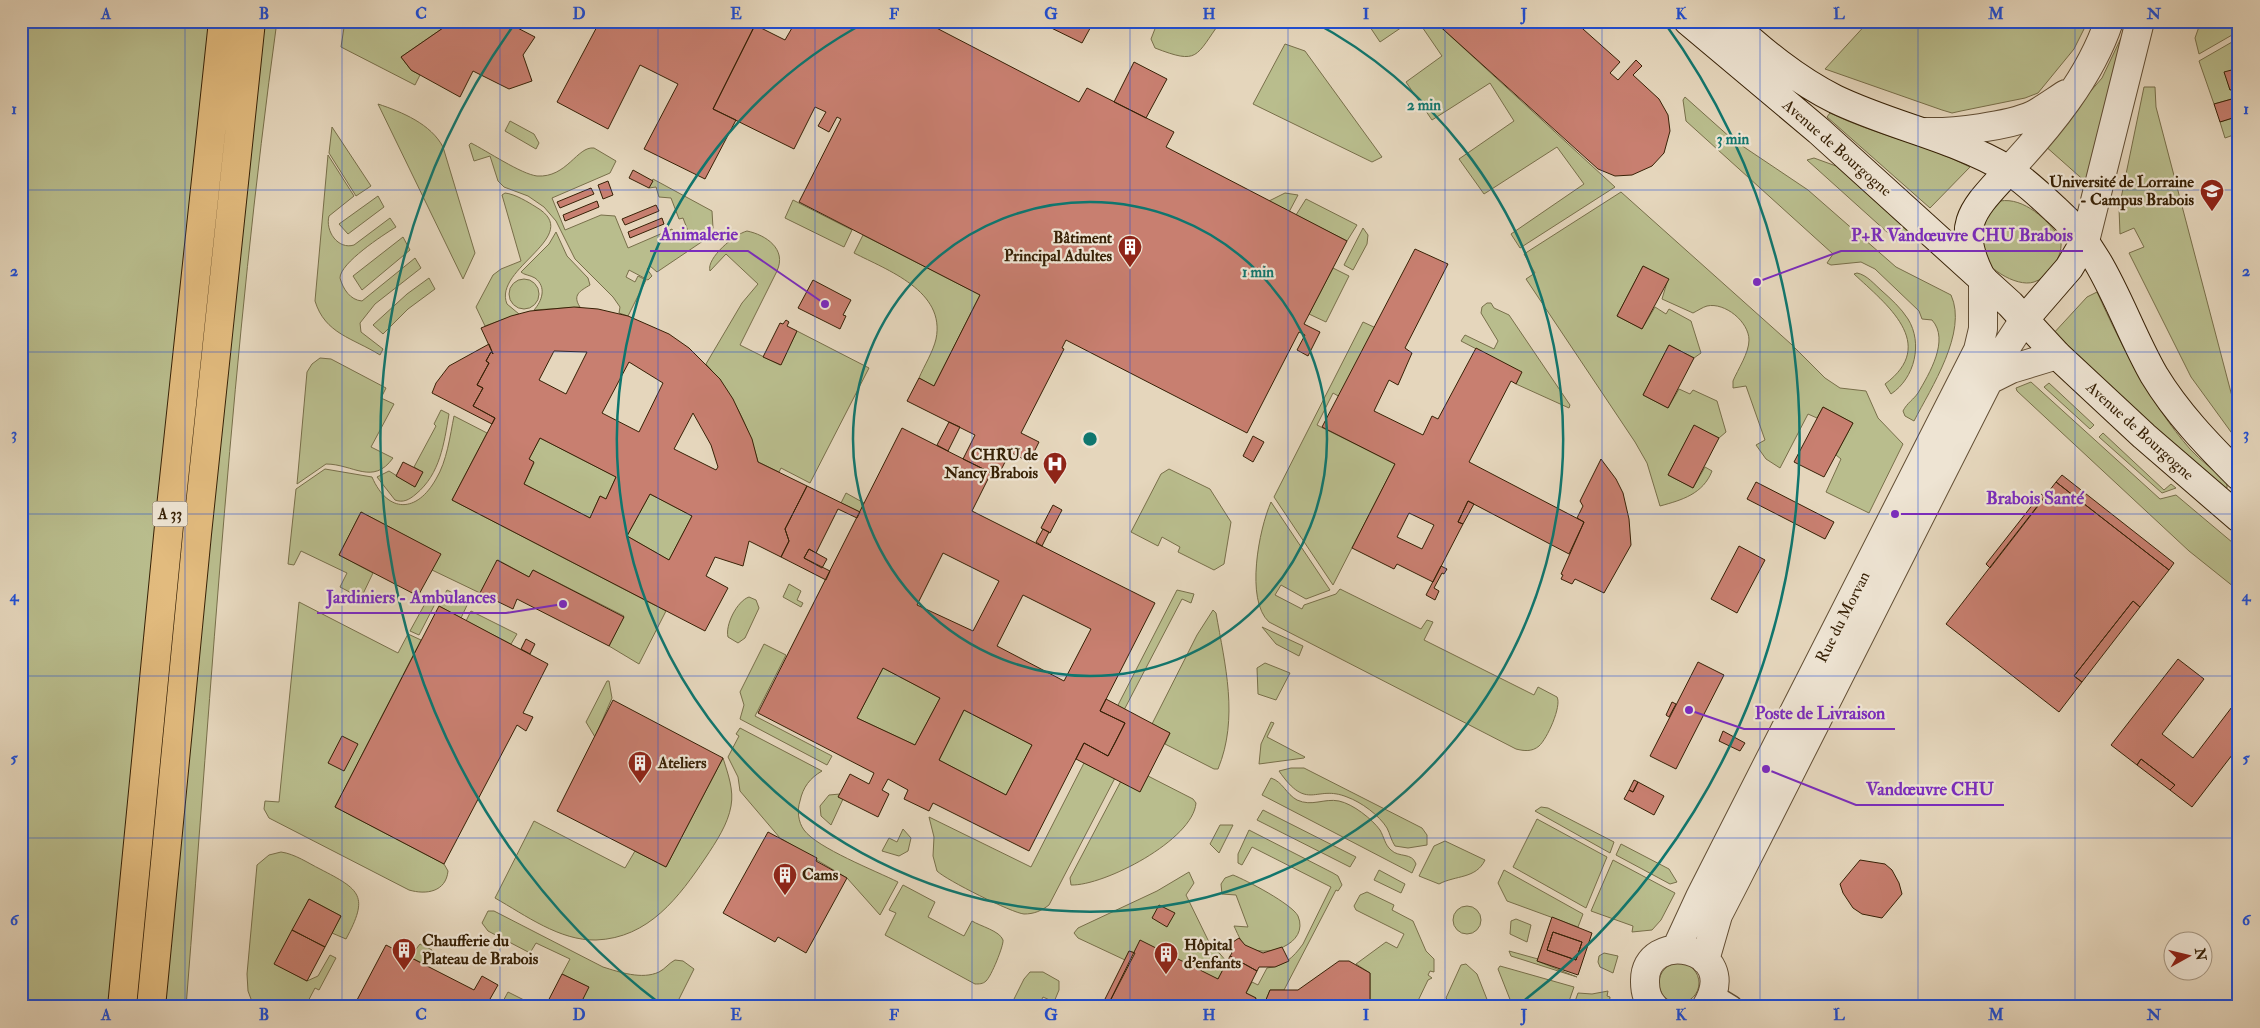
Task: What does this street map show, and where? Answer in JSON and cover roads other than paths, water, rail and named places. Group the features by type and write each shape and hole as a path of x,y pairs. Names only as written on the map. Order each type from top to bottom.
{"highway":[{"name":"A 33","path":"122,1007 170,516 223,21"},
{"name":"A 33","path":"152,1007 197,534 251,21"}],"street":[{"name":"Avenue de Bourgogne","path":"1688,21 1819,131 1982,279 2057,355 2144,436 2239,518"},
{"name":"Avenue de Bourgogne","path":"1729,21 1768,56 1800,79 1856,109 1926,132 1986,157 2009,170 2047,203 2085,241 2105,274 2154,375 2194,431 2239,476"},
{"path":"2009,170 2052,123 2100,44 2109,21"},
{"path":"2024,320 2069,268 2085,241 2140,21"},
{"path":"1926,132 1945,133 2028,117 2075,87"},
{"name":"Avenue de Bourgogne","path":"1982,279 1971,257 1968,244 1969,223 1980,204 2009,170"},
{"path":"1980,204 2000,196 2011,196 2047,203"},
{"name":"Rue du Morvan","path":"1676,949 1700,897 1978,350 1984,329 1982,279"},
{"name":"Rue du Morvan","path":"1706,960 1718,914 2003,352 2024,320"},
{"path":"1989,380 2011,369 2057,355"},
{"path":"1654,1007 1646,992 1645,979 1649,966 1658,956 1676,949 1687,949 1706,960 1712,971 1717,1003"}],"place":[{"name":"Université de Lorraine - Campus Brabois","path":"2212,212"},
{"name":"Bâtiment Principal Adultes","path":"1130,268"},
{"name":"P+R Vandœuvre CHU Brabois","path":"1757,282"},
{"name":"Animalerie","path":"825,304"},
{"name":"CHRU de Nancy Brabois","path":"1055,485"},
{"name":"Brabois Santé","path":"1895,514"},
{"name":"Jardiniers - Ambulances","path":"563,604"},
{"name":"Poste de Livraison","path":"1689,710"},
{"name":"Vandœuvre CHU","path":"1766,769"},
{"name":"Ateliers","path":"640,784"},
{"name":"Cams","path":"785,896"},
{"name":"Chaufferie du Plateau de Brabois","path":"404,971"},
{"name":"Hôpital d'enfants","path":"1166,975"}]}
